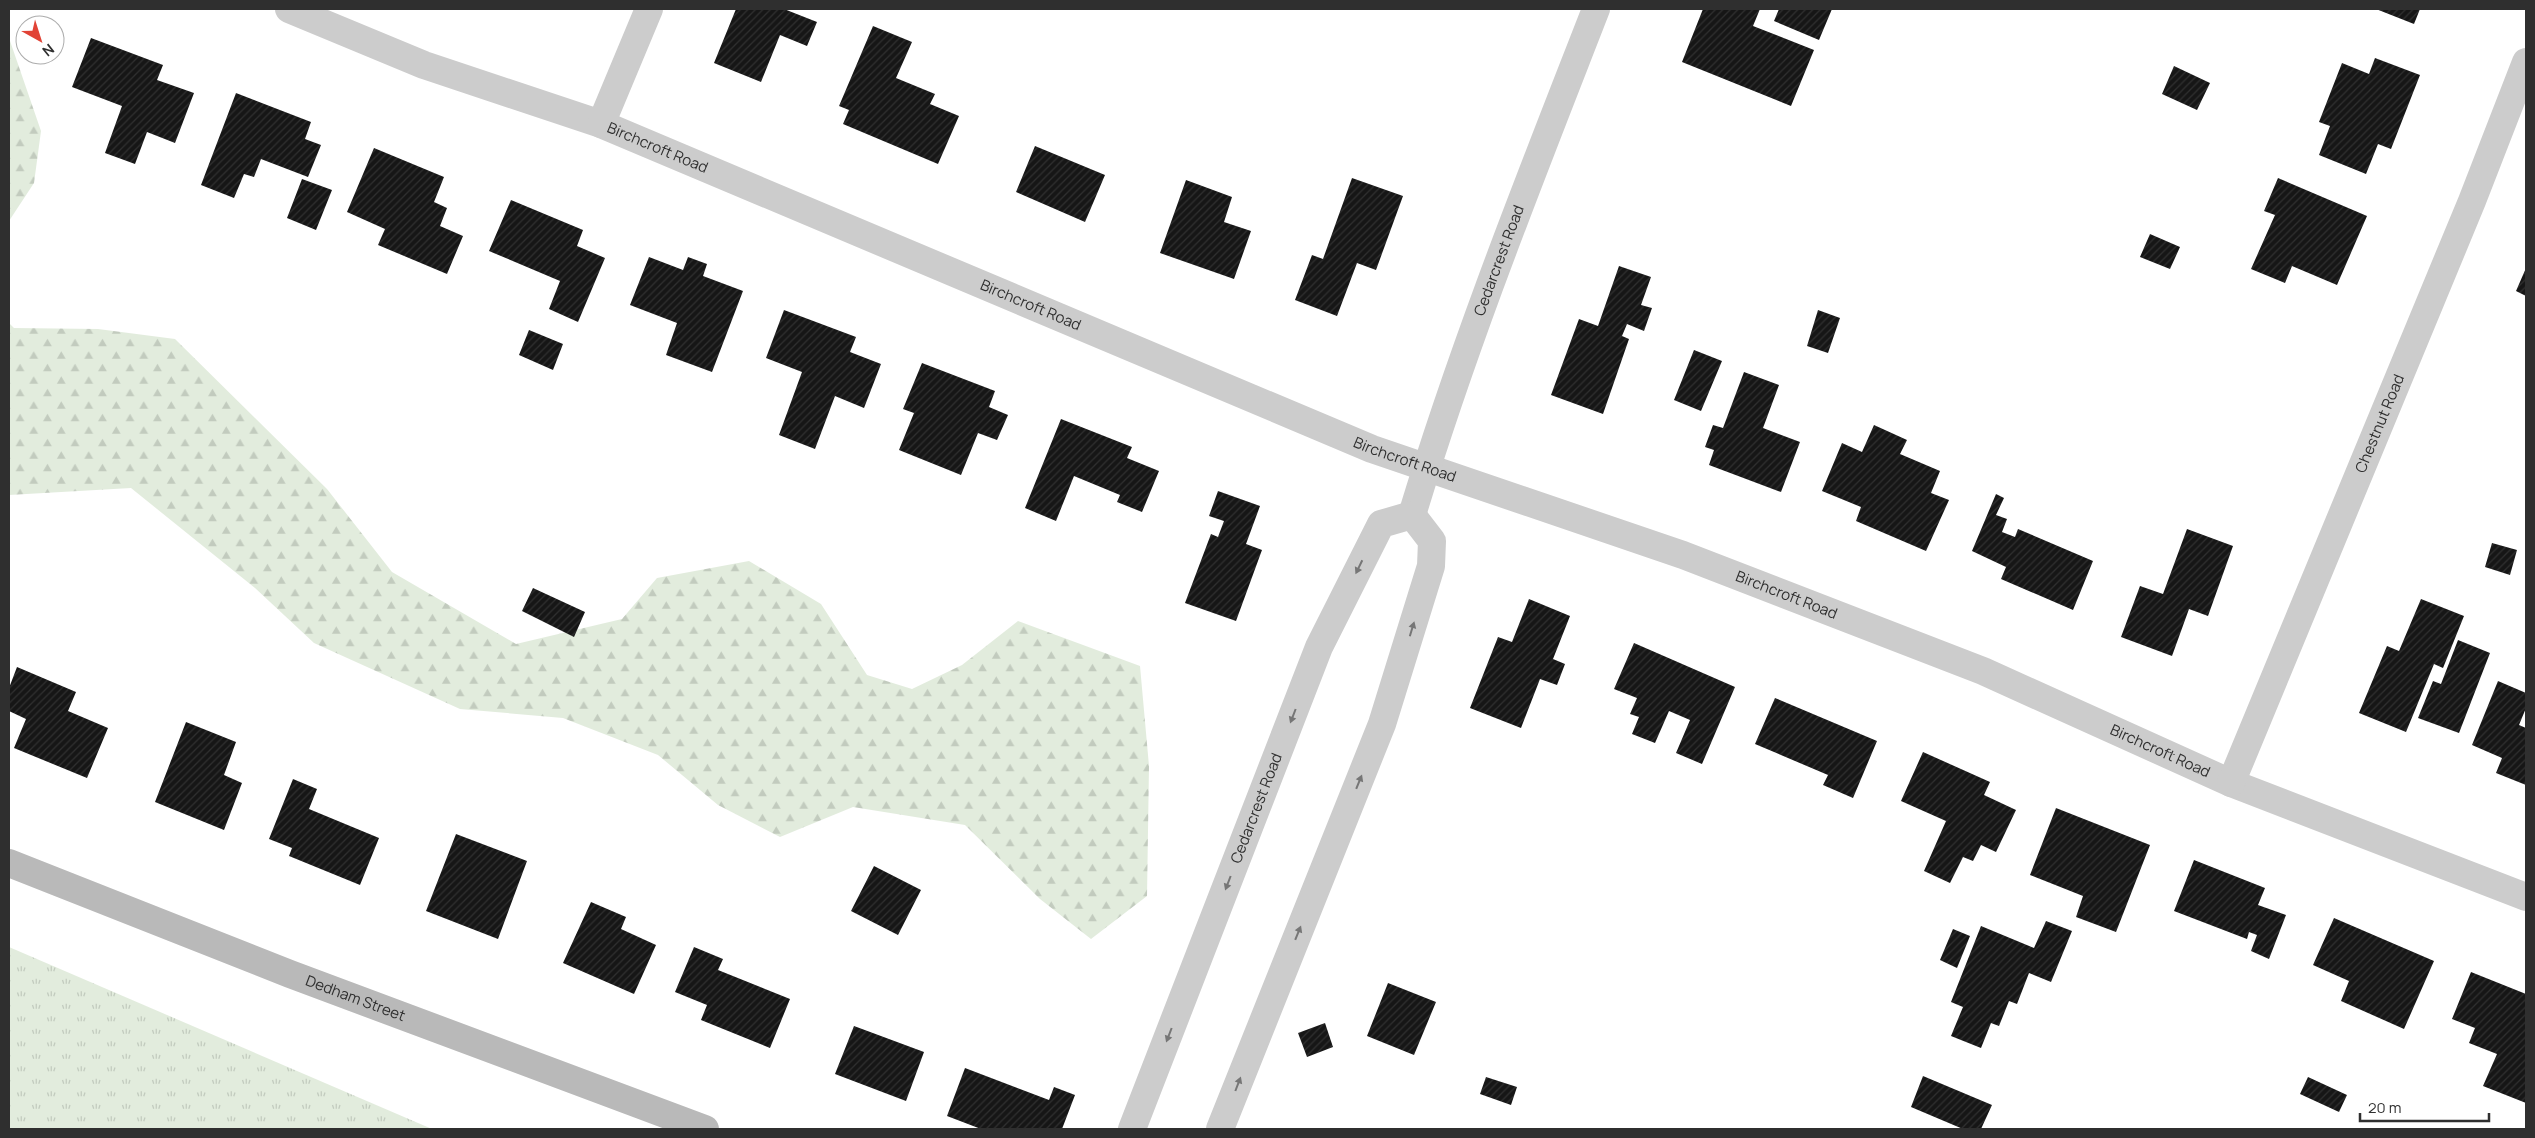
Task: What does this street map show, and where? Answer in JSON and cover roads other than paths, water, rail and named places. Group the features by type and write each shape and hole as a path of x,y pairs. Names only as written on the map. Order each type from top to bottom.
{"main road":[{"name":"Dedham Street","path":"9,863 299,978 705,1129"}],"street":[{"name":"Birchcroft Road","path":"289,9 424,65 601,124 1372,449 1683,555 1965,664 2231,783 2526,897"},
{"path":"601,124 649,9"},
{"name":"Cedarcrest Road","path":"1132,1129 1319,647 1381,524 1412,515 1426,467 1520,206 1596,9"},
{"name":"Chestnut Road","path":"2231,783 2472,201 2526,62"},
{"path":"1220,1129 1382,724 1431,566 1432,541 1412,515"}]}
